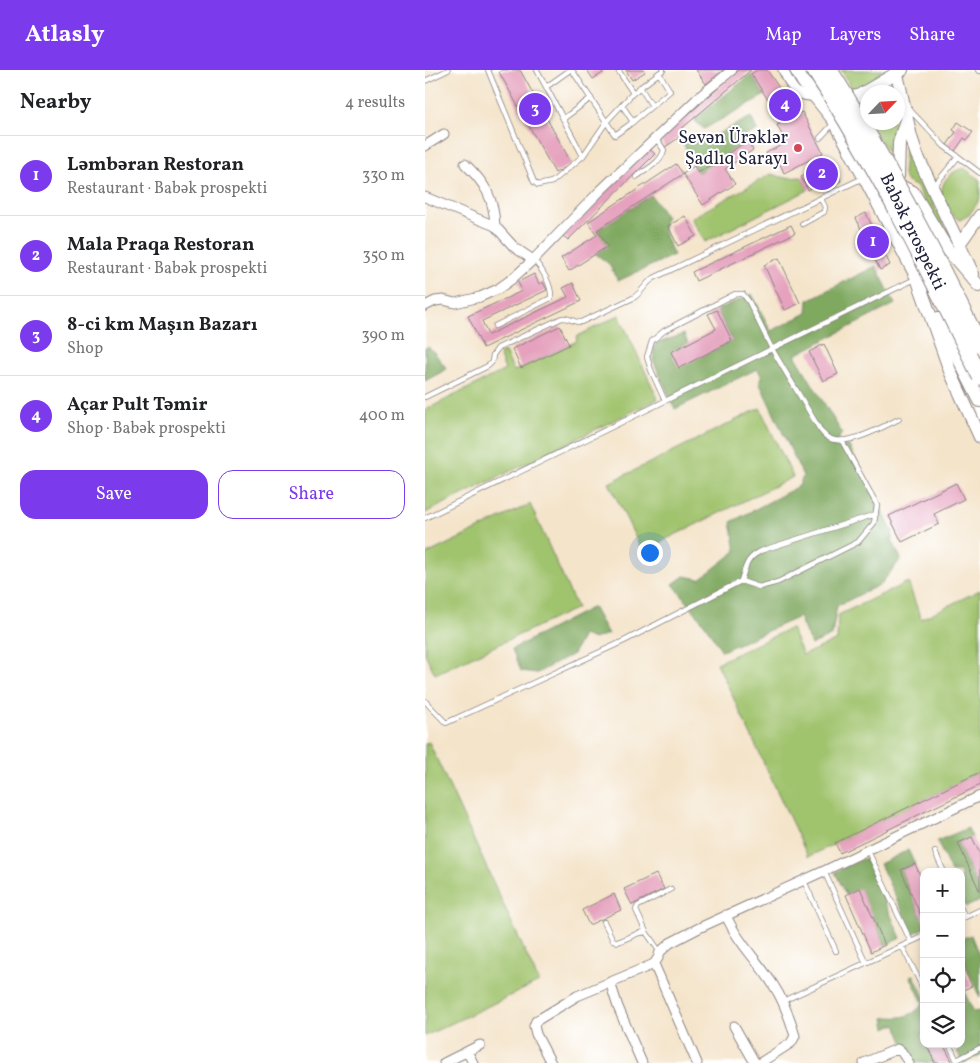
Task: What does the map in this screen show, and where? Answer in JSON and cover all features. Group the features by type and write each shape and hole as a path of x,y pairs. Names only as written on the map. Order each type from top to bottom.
{"main road":[{"path":"796,70 803,82 819,94 834,98 858,96 900,72"},
{"name":"Babək prospekti","path":"814,70 852,130 897,210 980,377"},
{"name":"Babək prospekti","path":"830,70 863,122 909,204 980,345"},
{"name":"Babək prospekti","path":"900,72 901,85"},
{"name":"Babək prospekti","path":"803,82 817,97 835,122 917,278 950,371 980,437"},
{"name":"Babək prospekti","path":"905,112 917,154 931,189 980,287"},
{"path":"865,177 877,188 886,189 895,183 898,176 899,143 906,117"},
{"path":"980,287 948,250 913,192 899,188 889,193 886,197 885,206 917,278 980,401"}],"street":[{"path":"425,306 435,301 443,300 455,303 463,302 498,290 533,260 600,190 699,97 732,70"},
{"path":"783,70 797,93 802,96 834,98"},
{"path":"425,146 444,134"},
{"path":"465,164 481,180 488,192 493,206 495,226"},
{"path":"425,197 495,226 514,247 533,260"},
{"path":"959,244 980,216"},
{"path":"551,1063 533,1026 537,1021 577,996 654,964 660,952 670,943 726,915 804,881 980,796"},
{"path":"726,915 734,932 783,1001 795,1038 791,1043 761,1062 735,1026"},
{"path":"654,964 697,1063"},
{"path":"610,982 618,1007 642,1063"},
{"path":"444,1063 480,1046"},
{"path":"864,1063 897,1049 901,1051 909,1063"},
{"path":"468,1052 473,1063"}],"lane":[{"path":"425,81 448,70"},
{"path":"488,70 534,182 538,185 552,182 583,156 607,122 633,93 661,71 670,91 615,135 607,122 591,98 571,70 546,87"},
{"path":"537,70 583,156"},
{"path":"618,70 633,93"},
{"path":"640,87 652,106"},
{"path":"563,119 591,98"},
{"path":"905,104 933,135 980,173"},
{"path":"622,105 633,122"},
{"path":"820,138 835,122"},
{"path":"635,177 658,161 663,155 664,150 656,138"},
{"path":"931,189 958,157"},
{"path":"425,397 488,366 492,362 493,355 498,348 562,318 565,317 581,322 633,298 654,278 865,177"},
{"path":"802,224 824,212 825,207 821,198"},
{"path":"495,326 551,298 550,287 541,267 533,260"},
{"path":"425,518 917,278"},
{"path":"665,401 647,357 652,340 664,331 735,294 743,294 749,302 772,349 826,437 842,441 855,439 899,420"},
{"path":"741,581 759,587 787,577 858,542 874,523 877,505 842,441"},
{"path":"425,701 446,723 624,641 741,581 747,562 753,555 763,550 876,514"},
{"path":"868,851 911,942"},
{"path":"935,852 942,868"},
{"path":"824,871 866,962"},
{"path":"804,881 836,951"},
{"path":"660,952 646,932 636,910 638,906 671,889"},
{"path":"965,917 980,910"},
{"path":"604,922 613,940 619,942 646,932"},
{"path":"783,1001 920,938"},
{"path":"903,946 920,982"},
{"path":"951,1048 958,1062 980,1048"}],"green space":[{"path":"841,70 896,70 869,85 860,85 860,90 855,93"},
{"path":"751,74 765,95 704,129 694,120"},
{"path":"751,117 757,130 745,136 747,141 698,173 684,145 687,139 704,141"},
{"path":"874,130 897,130 891,158"},
{"path":"906,141 923,183 958,254 946,241 916,186 907,182 903,175"},
{"path":"964,168 980,180 980,199 969,215 960,220 946,207 942,192 943,184 948,177"},
{"path":"771,174 785,178 801,177 808,190 705,242 691,218"},
{"path":"651,195 666,216 664,231 674,255 618,281 609,264 596,254 607,246 597,230"},
{"path":"876,266 895,304 795,355 842,433 833,447 849,446 893,532 892,540 901,559 881,584 837,606 832,635 811,645 799,617 722,651 706,626 673,584 684,576 700,579 736,551 731,522 799,486 803,476 760,384 762,376 757,369 675,409 653,360 655,344 684,334 688,344 679,367 732,341 717,310 752,294 771,331 807,313 808,300"},
{"path":"619,315 658,399 425,513 425,410 505,370 499,354 504,351 514,371 577,341 576,337"},
{"path":"428,347 447,369 425,381 425,348"},
{"path":"760,408 793,477 642,551 609,483"},
{"path":"530,504 577,608 435,674 425,654 425,555"},
{"path":"908,582 921,619 980,590 980,772 808,857 717,663 791,628 803,655 837,640 838,615"},
{"path":"593,607 608,634 594,639 583,635 573,654 537,673 521,671 512,649"},
{"path":"429,742 539,982 425,1036 425,744"},
{"path":"968,828 972,837 958,843 980,892 980,901 966,907 965,868 949,868 937,841"},
{"path":"908,850 915,864 901,870 920,914 920,930 913,934 880,864"},
{"path":"865,858 901,938 885,945 860,889 846,895 835,872"},
{"path":"971,935 980,958 980,998 965,963 965,937"},
{"path":"914,975 920,988 920,997 910,976"},
{"path":"965,994 974,1012 980,1011 980,1055 963,1063 957,1051 965,1048"},
{"path":"920,1008 920,1048 928,1048 935,1063 912,1063 896,1025 886,1028 884,1018 899,1017"}],"building":[{"path":"502,70 520,70 572,164 555,173 499,72"},
{"path":"587,70 602,70 603,73 593,79"},
{"path":"626,70 643,70 645,72 632,80"},
{"path":"696,70 724,70 706,84"},
{"path":"739,70 751,70 680,130 683,135 665,147 660,139"},
{"path":"757,70 767,70 792,107 779,116 751,74"},
{"name":"Sevən Ürəklər Şadlıq Sarayı","path":"802,112 823,153 784,173 780,164 773,168 766,153 786,143 777,125"},
{"path":"958,122 973,132 967,140 964,138 955,151 947,145 956,132 953,130"},
{"path":"747,141 753,150 725,169 735,184 703,205 683,174 694,166 698,173"},
{"path":"648,148 655,154 568,240 561,234"},
{"path":"827,155 841,181 825,190 821,183 808,190 801,177 814,170 811,164"},
{"path":"676,164 683,174 597,230 608,246 569,271 561,258 597,235 588,222"},
{"path":"866,213 890,265 880,270 856,218"},
{"path":"685,216 696,236 678,246 668,226"},
{"path":"791,225 795,233 696,281 692,272"},
{"path":"779,258 800,303 785,310 764,265"},
{"path":"534,274 539,284 543,282 547,290 482,321 488,335 568,297 563,288 573,283 581,301 483,348 468,316 522,291 518,282"},
{"path":"717,310 732,341 679,368 671,352 716,329 708,314"},
{"path":"560,326 569,345 521,368 512,349"},
{"path":"824,344 838,374 823,381 809,352"},
{"path":"956,483 964,499 934,514 939,524 902,542 889,516"},
{"path":"980,772 980,785 840,853 835,843"},
{"path":"972,837 980,854 980,892 958,843"},
{"path":"915,864 920,875 920,914 901,870"},
{"path":"656,874 664,889 632,905 624,889"},
{"path":"860,888 885,945 871,952 846,895"},
{"path":"614,894 621,910 589,925 582,910"},
{"path":"965,971 972,986 965,989"},
{"path":"928,1048 945,1048 953,1063 935,1063"}],"place":[{"name":"Açar Pult Təmir","path":"785,105"},
{"name":"8-ci km Maşın Bazarı","path":"535,109"},
{"name":"Sevən Ürəklər Şadlıq Sarayı","path":"798,148"},
{"name":"Mala Praqa Restoran","path":"822,174"},
{"name":"Ləmbəran Restoran","path":"873,242"}]}
